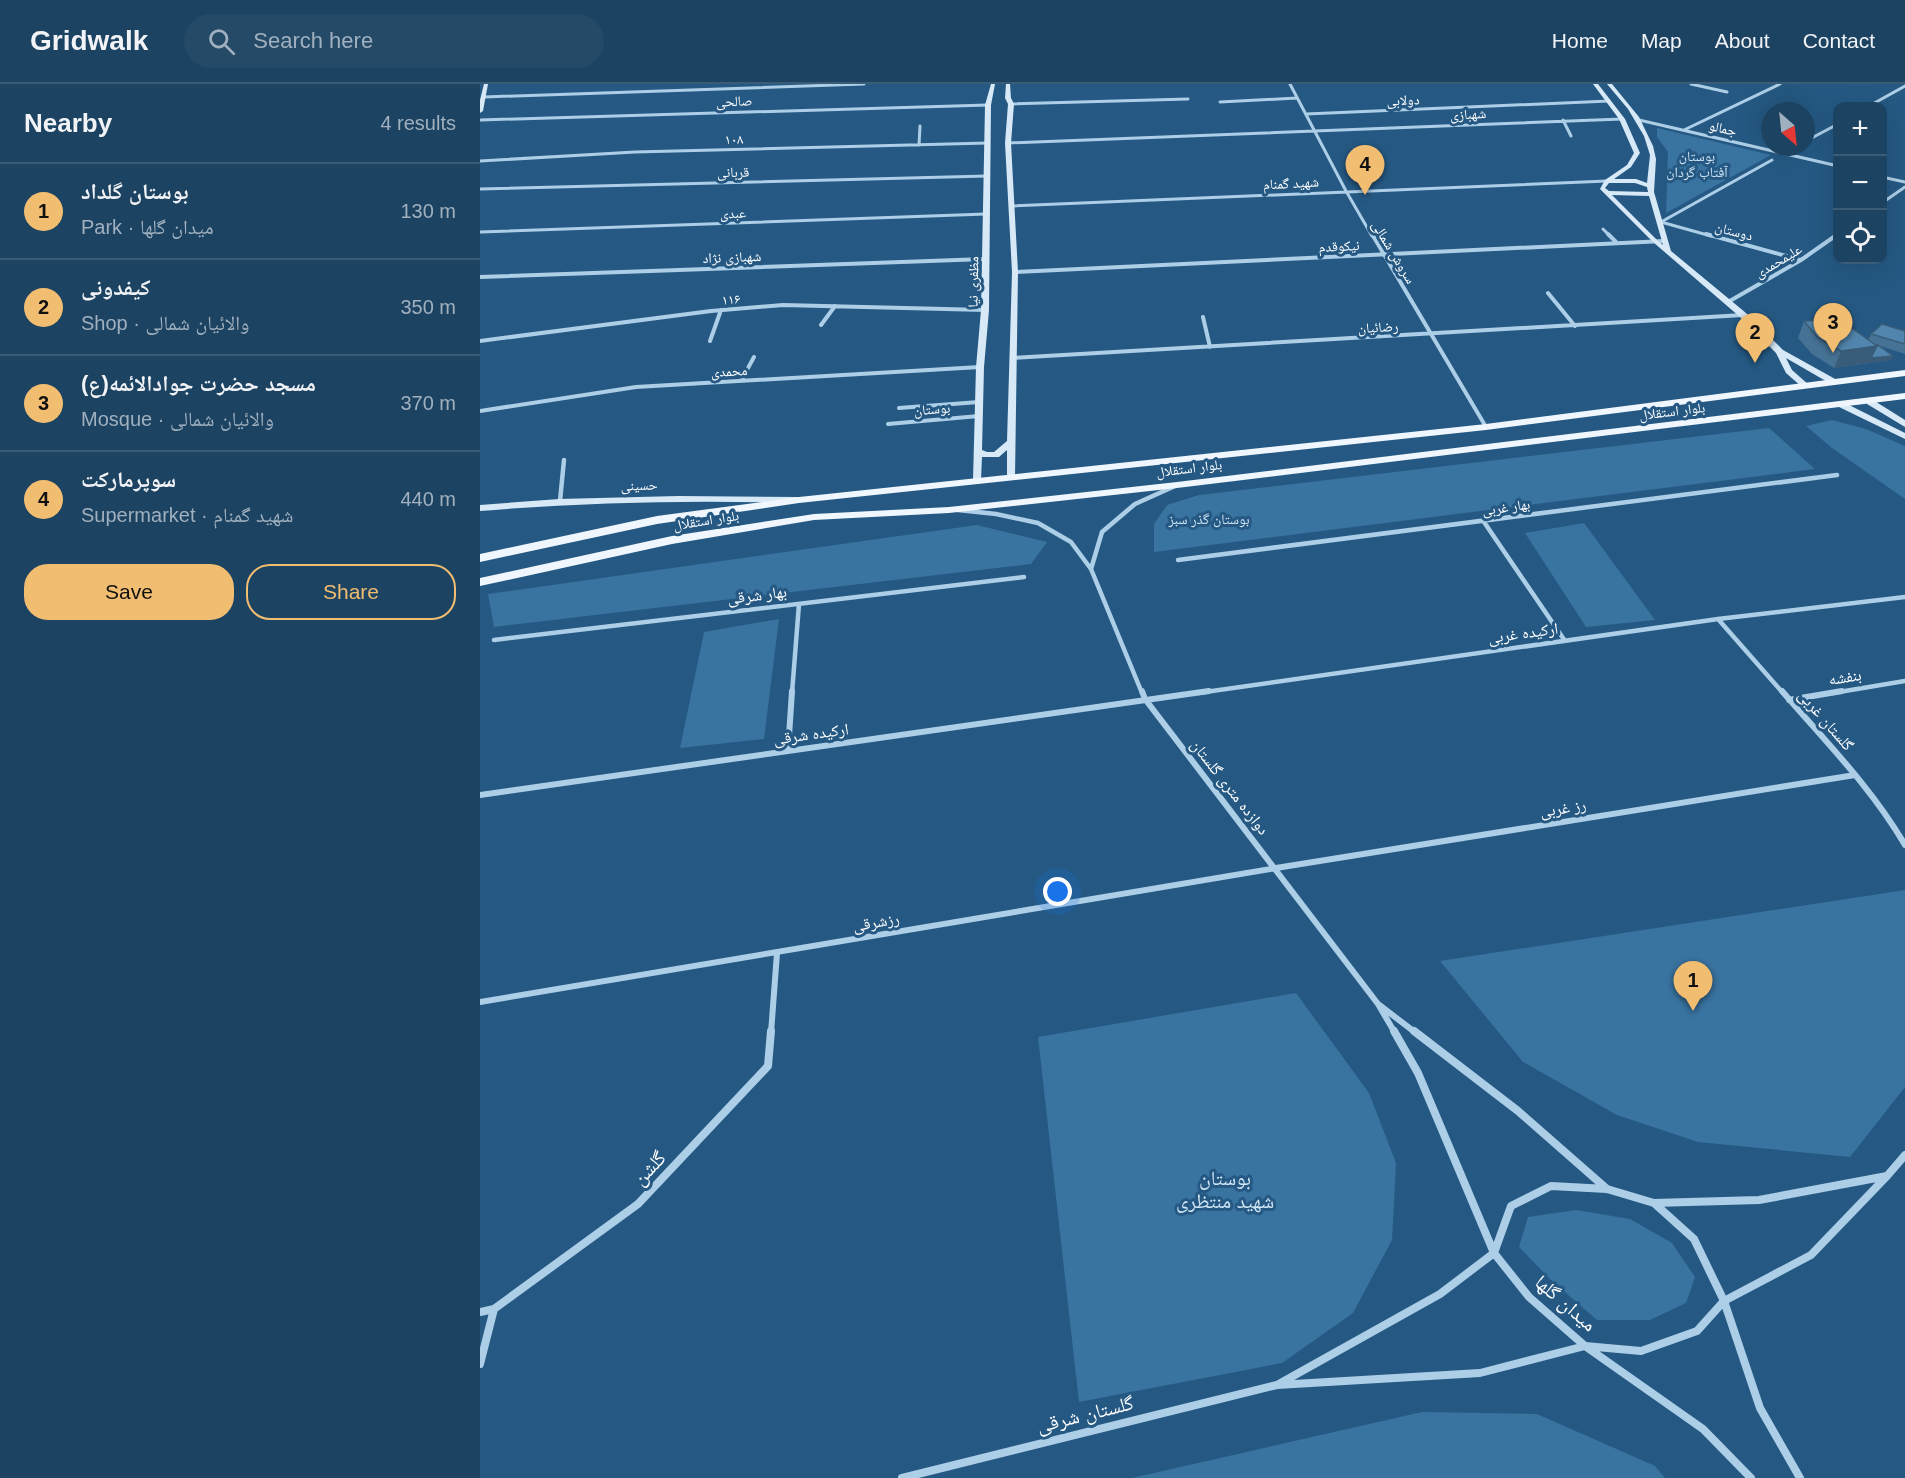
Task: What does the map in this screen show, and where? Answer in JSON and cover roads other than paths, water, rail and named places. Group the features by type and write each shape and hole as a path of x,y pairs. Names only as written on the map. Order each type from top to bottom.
{"main road":[{"path":"480,111 486,84"},
{"path":"984,84 988,105"},
{"name":"مظفری نیا","path":"977,480 980,367 985,310 988,105 993,84"},
{"path":"1008,84 1008,98 1011,104"},
{"path":"1011,477 1015,272 1008,144 1011,104 1017,84"},
{"path":"1595,84 1622,119 1637,153 1629,166 1607,181 1602,188 1655,241 1743,315 1780,352 1905,424"},
{"path":"1609,84 1639,120 1653,154 1651,194 1669,251"},
{"path":"1622,119 1639,120"},
{"path":"1607,181 1635,181 1650,186"},
{"path":"1607,193 1651,194"},
{"path":"1780,352 1787,370 1805,385 1905,436"},
{"name":"بلوار استقلال","path":"480,558 657,520 799,500 1486,427 1905,374"},
{"name":"بلوار استقلال","path":"480,582 672,540 814,517 949,510 1177,485 1905,396"},
{"path":"978,451 985,455 996,456 1012,441"},
{"name":"حسینی","path":"480,508 560,501 697,497 799,500"}],"street":[{"path":"484,97 864,84"},
{"name":"سروش شمالی","path":"1290,84 1346,191 1486,427"},
{"path":"1691,84 1726,92"},
{"path":"1684,130 1780,84"},
{"path":"1876,102 1905,86"},
{"path":"1220,102 1297,98"},
{"path":"1011,104 1188,99"},
{"name":"دولابی","path":"1306,114 1609,101"},
{"name":"صالحی","path":"480,120 988,105"},
{"name":"شهبازی","path":"1008,144 1622,119"},
{"path":"1563,120 1571,136"},
{"name":"جمالو","path":"1639,120 1761,148"},
{"path":"919,144 920,126"},
{"path":"1815,136 1833,127"},
{"name":"۱۰۸","path":"480,160 635,152 988,143"},
{"name":"جمالو","path":"1796,156 1833,165"},
{"path":"1661,222 1772,160"},
{"name":"قربانی","path":"480,189 987,176"},
{"path":"1887,178 1905,182"},
{"name":"شهید گمنام","path":"1012,206 1607,181"},
{"path":"1887,200 1905,187"},
{"name":"عبدی","path":"480,232 986,214"},
{"name":"دوستان","path":"1661,222 1801,260"},
{"path":"1603,229 1616,242"},
{"name":"علیمحمدی","path":"1728,302 1801,260 1833,238"},
{"name":"نیکوقدم","path":"1015,272 1664,241"},
{"name":"شهبازی نژاد","path":"480,277 985,259"},
{"path":"1548,293 1575,326"},
{"name":"۱۱۶","path":"480,340 721,310 783,305 985,310"},
{"path":"821,325 835,306"},
{"path":"710,341 721,310"},
{"name":"رضائیان","path":"1013,358 1743,315"},
{"path":"1203,317 1210,347"},
{"path":"741,381 754,357"},
{"name":"محمدی","path":"480,411 636,387 980,367"},
{"path":"900,408 979,402"},
{"name":"بوستان","path":"888,424 979,416"},
{"path":"560,501 564,460"},
{"name":"بهار غربی","path":"1178,560 1484,522 1837,474"},
{"path":"1090,568 1102,532 1135,504 1177,485"},
{"name":"دوازده متری گلستان","path":"949,510 996,514 1038,523 1071,542 1090,568 1145,699 1378,1004"},
{"path":"1484,522 1564,641"},
{"name":"بهار شرقی","path":"494,640 1024,577"},
{"name":"ارکیده غربی","path":"1145,699 1718,619 1905,597"},
{"path":"788,751 799,604"},
{"name":"گلستان غربی","path":"1718,619 1855,775 1891,821 1905,846"},
{"name":"بنفشه","path":"1788,700 1905,681"},
{"name":"ارکیده شرقی","path":"480,795 1145,699"},
{"name":"رز غربی","path":"1276,868 1855,775"},
{"name":"رزشرقی","path":"480,1002 1276,868"},
{"name":"گلشن","path":"494,1309 638,1204 768,1066 777,953"},
{"path":"1378,1004 1518,1111 1607,1189"},
{"name":"میدان گلها","path":"1378,1004 1418,1073 1494,1253 1529,1297 1585,1346 1641,1351 1697,1331 1724,1301"},
{"path":"1724,1301 1811,1255 1905,1155"},
{"path":"1277,1385 1440,1294 1494,1253 1511,1206 1551,1186 1607,1189 1654,1203 1759,1200 1887,1176"},
{"path":"1654,1203 1694,1239 1724,1301 1760,1408 1800,1478"},
{"path":"480,1312 494,1309 480,1364"},
{"path":"1277,1385 1480,1373 1585,1346 1703,1429 1751,1478"},
{"name":"گلستان شرقی","path":"902,1478 1277,1385"}],"place":[{"name":"سوپرمارکت","path":"1365,195"},
{"name":"مسجد حضرت جوادالائمه(ع)","path":"1833,353"},
{"name":"کیفدونی","path":"1755,363"},
{"name":"بوستان گلداد","path":"1693,1011"}],"park label":[{"name":"بوستان آفتاب گردان","path":"1697,164"},
{"name":"بوستان گذر سبز","path":"1209,519"},
{"name":"بوستان شهید منتظری","path":"1225,1190"}]}
